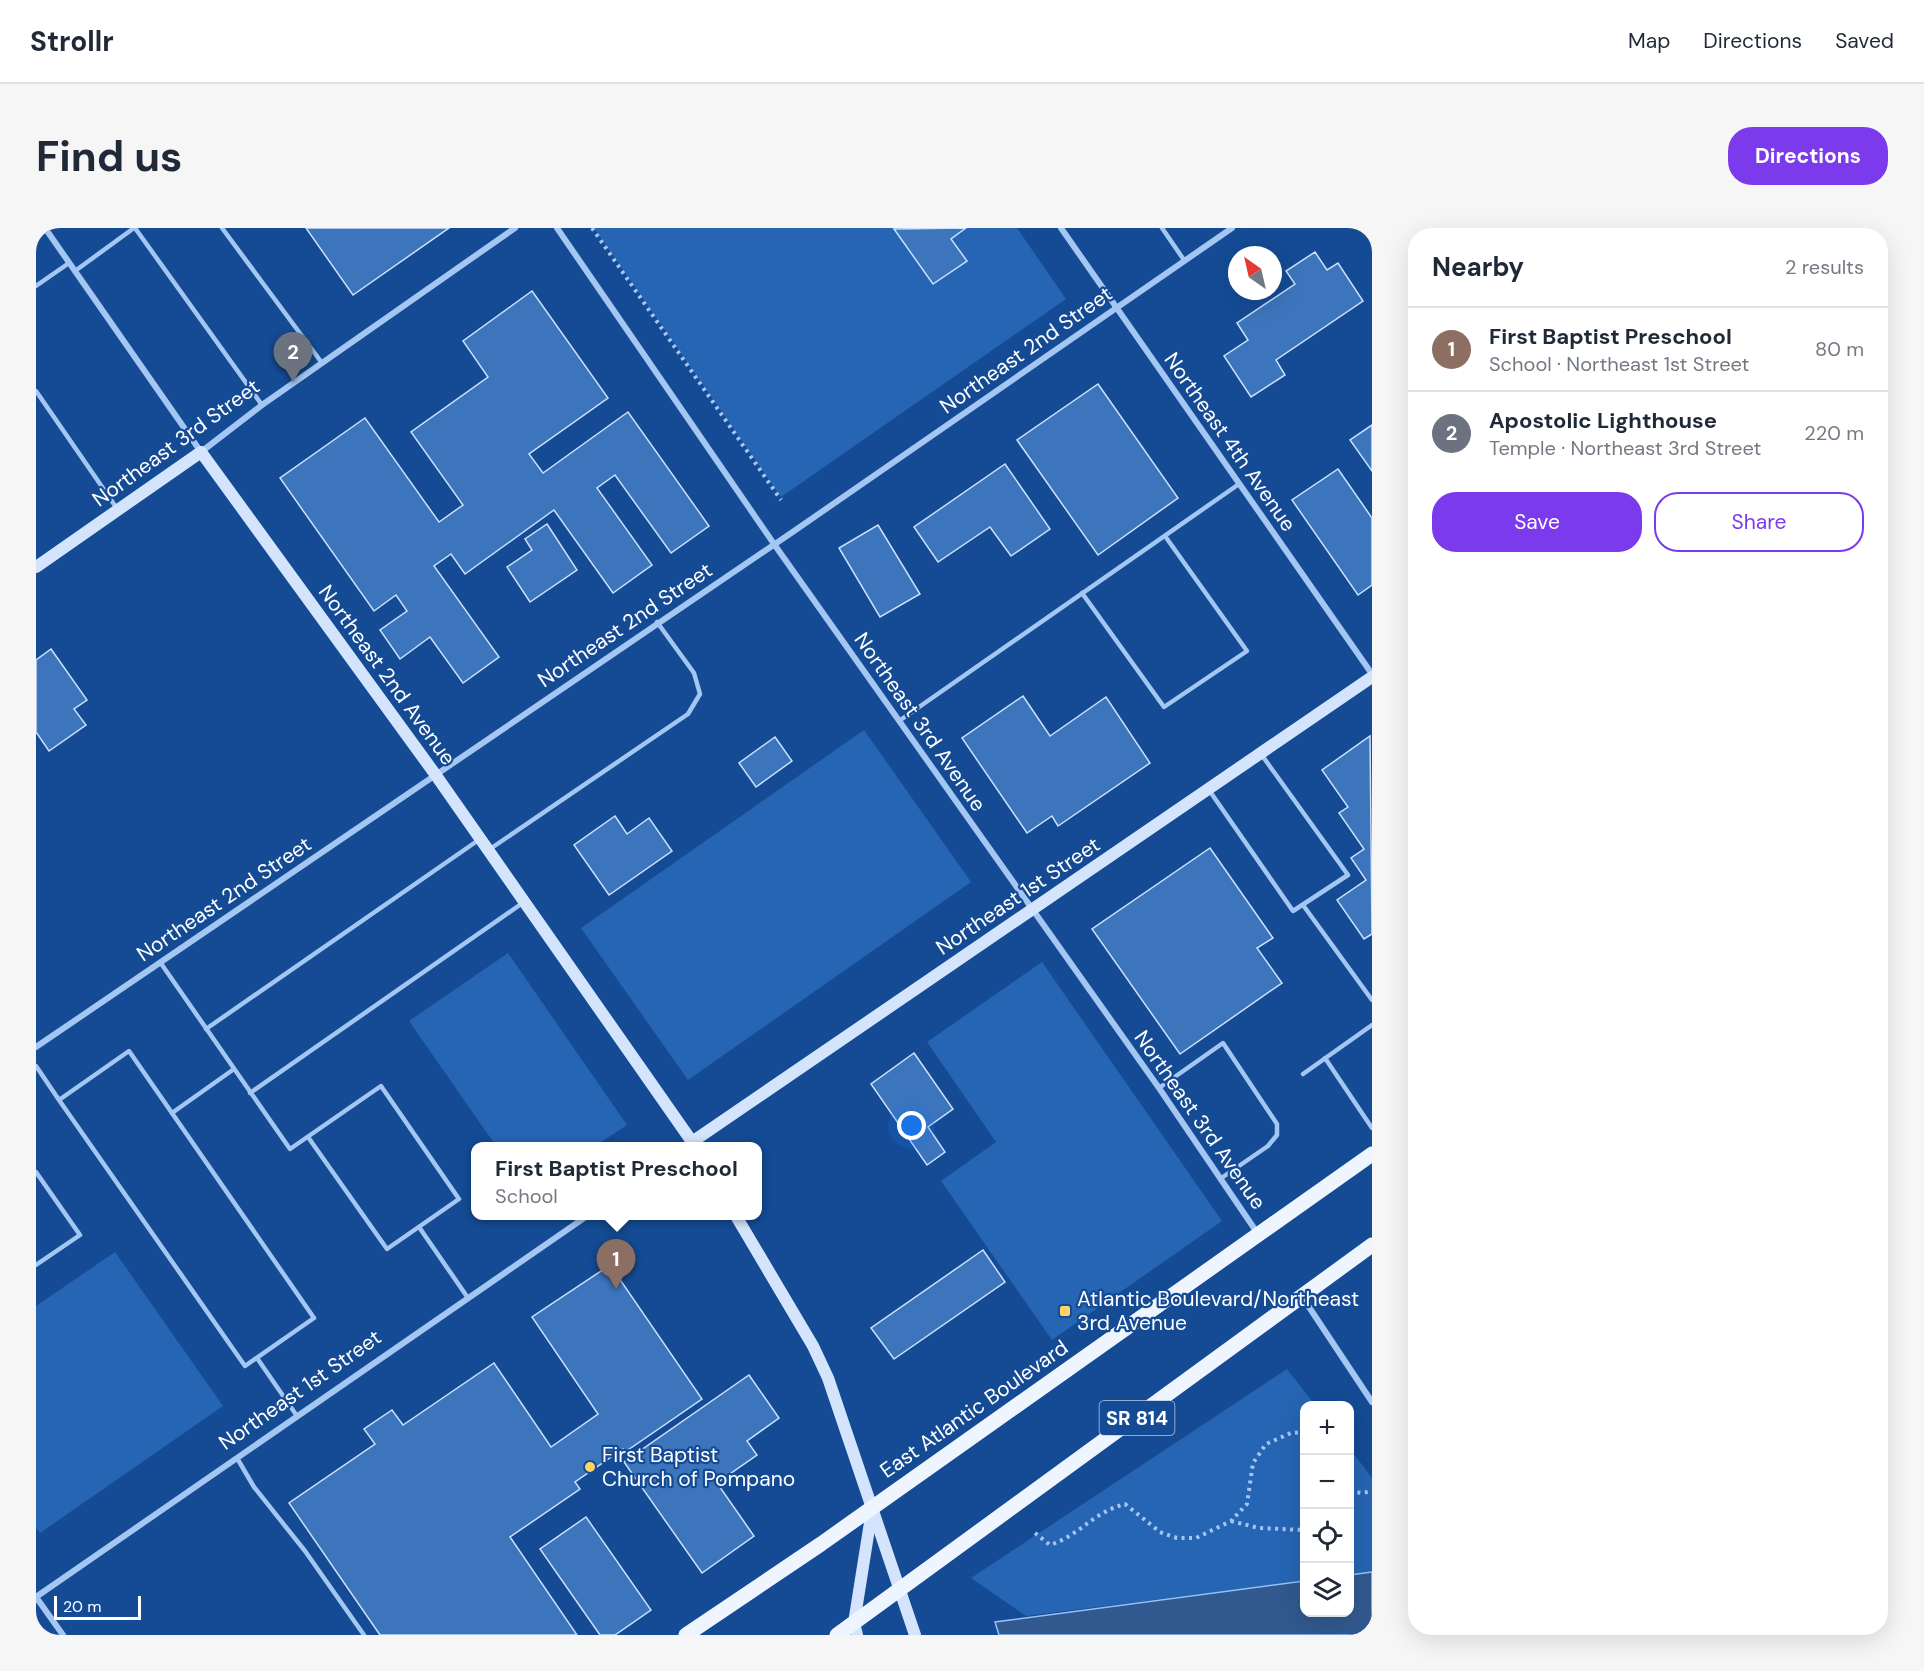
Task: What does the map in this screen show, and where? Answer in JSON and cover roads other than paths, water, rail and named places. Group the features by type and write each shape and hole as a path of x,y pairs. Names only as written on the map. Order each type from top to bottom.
{"main road":[{"name":"East Atlantic Boulevard","path":"686,1635 1372,1154"},
{"name":"SR 814","path":"837,1635 855,1629 901,1590 1372,1245"}],"street":[{"name":"Northeast 2nd Avenue","path":"45,228 201,452 435,774 689,1142"},
{"name":"Northeast 3rd Street","path":"36,567 515,228"},
{"name":"Northeast 3rd Avenue","path":"556,228 774,544 1159,1088 1258,1234"},
{"name":"Northeast 4th Avenue","path":"1061,228 1372,676"},
{"name":"Northeast 2nd Street","path":"36,1047 774,544 1232,228"},
{"name":"Northeast 1st Street","path":"695,1142 1372,676"},
{"name":"Northeast 1st Street","path":"36,1597 580,1220"},
{"path":"739,1220 813,1346 828,1378 915,1635"},
{"path":"1303,1297 1372,1402"},
{"path":"855,1629 872,1505"},
{"path":"36,1597 63,1635"}],"lane":[{"path":"75,271 134,228 262,405"},
{"path":"222,228 322,363"},
{"path":"1162,228 1184,260"},
{"path":"36,286 69,263"},
{"path":"36,391 118,510"},
{"path":"899,721 1239,484"},
{"path":"1082,593 1164,707 1247,651 1165,536"},
{"path":"488,850 688,714 700,694 699,685 694,673 657,622"},
{"path":"1209,790 1293,911 1348,874 1261,754"},
{"path":"206,1029 480,838"},
{"path":"250,1093 524,902"},
{"path":"1303,905 1372,1000"},
{"path":"160,962 290,1149 381,1086 459,1199 387,1249 308,1137"},
{"path":"1303,1074 1372,1025"},
{"path":"1159,1088 1223,1043 1277,1124 1277,1135 1268,1146 1220,1179"},
{"path":"36,1066 59,1100 244,1366 314,1318 129,1051 59,1100"},
{"path":"1325,1058 1372,1128"},
{"path":"172,1113 234,1069"},
{"path":"36,1172 80,1235 36,1265"},
{"path":"419,1227 468,1298"},
{"path":"257,1358 297,1416"},
{"path":"237,1458 254,1487 305,1551 364,1635"}],"place":[{"name":"Apostolic Lighthouse","path":"293,382"},
{"name":"First Baptist Preschool","path":"616,1289"},
{"name":"Atlantic Boulevard/Northeast 3rd Avenue","path":"1065,1311"},
{"name":"First Baptist Church of Pompano","path":"590,1467"}]}
